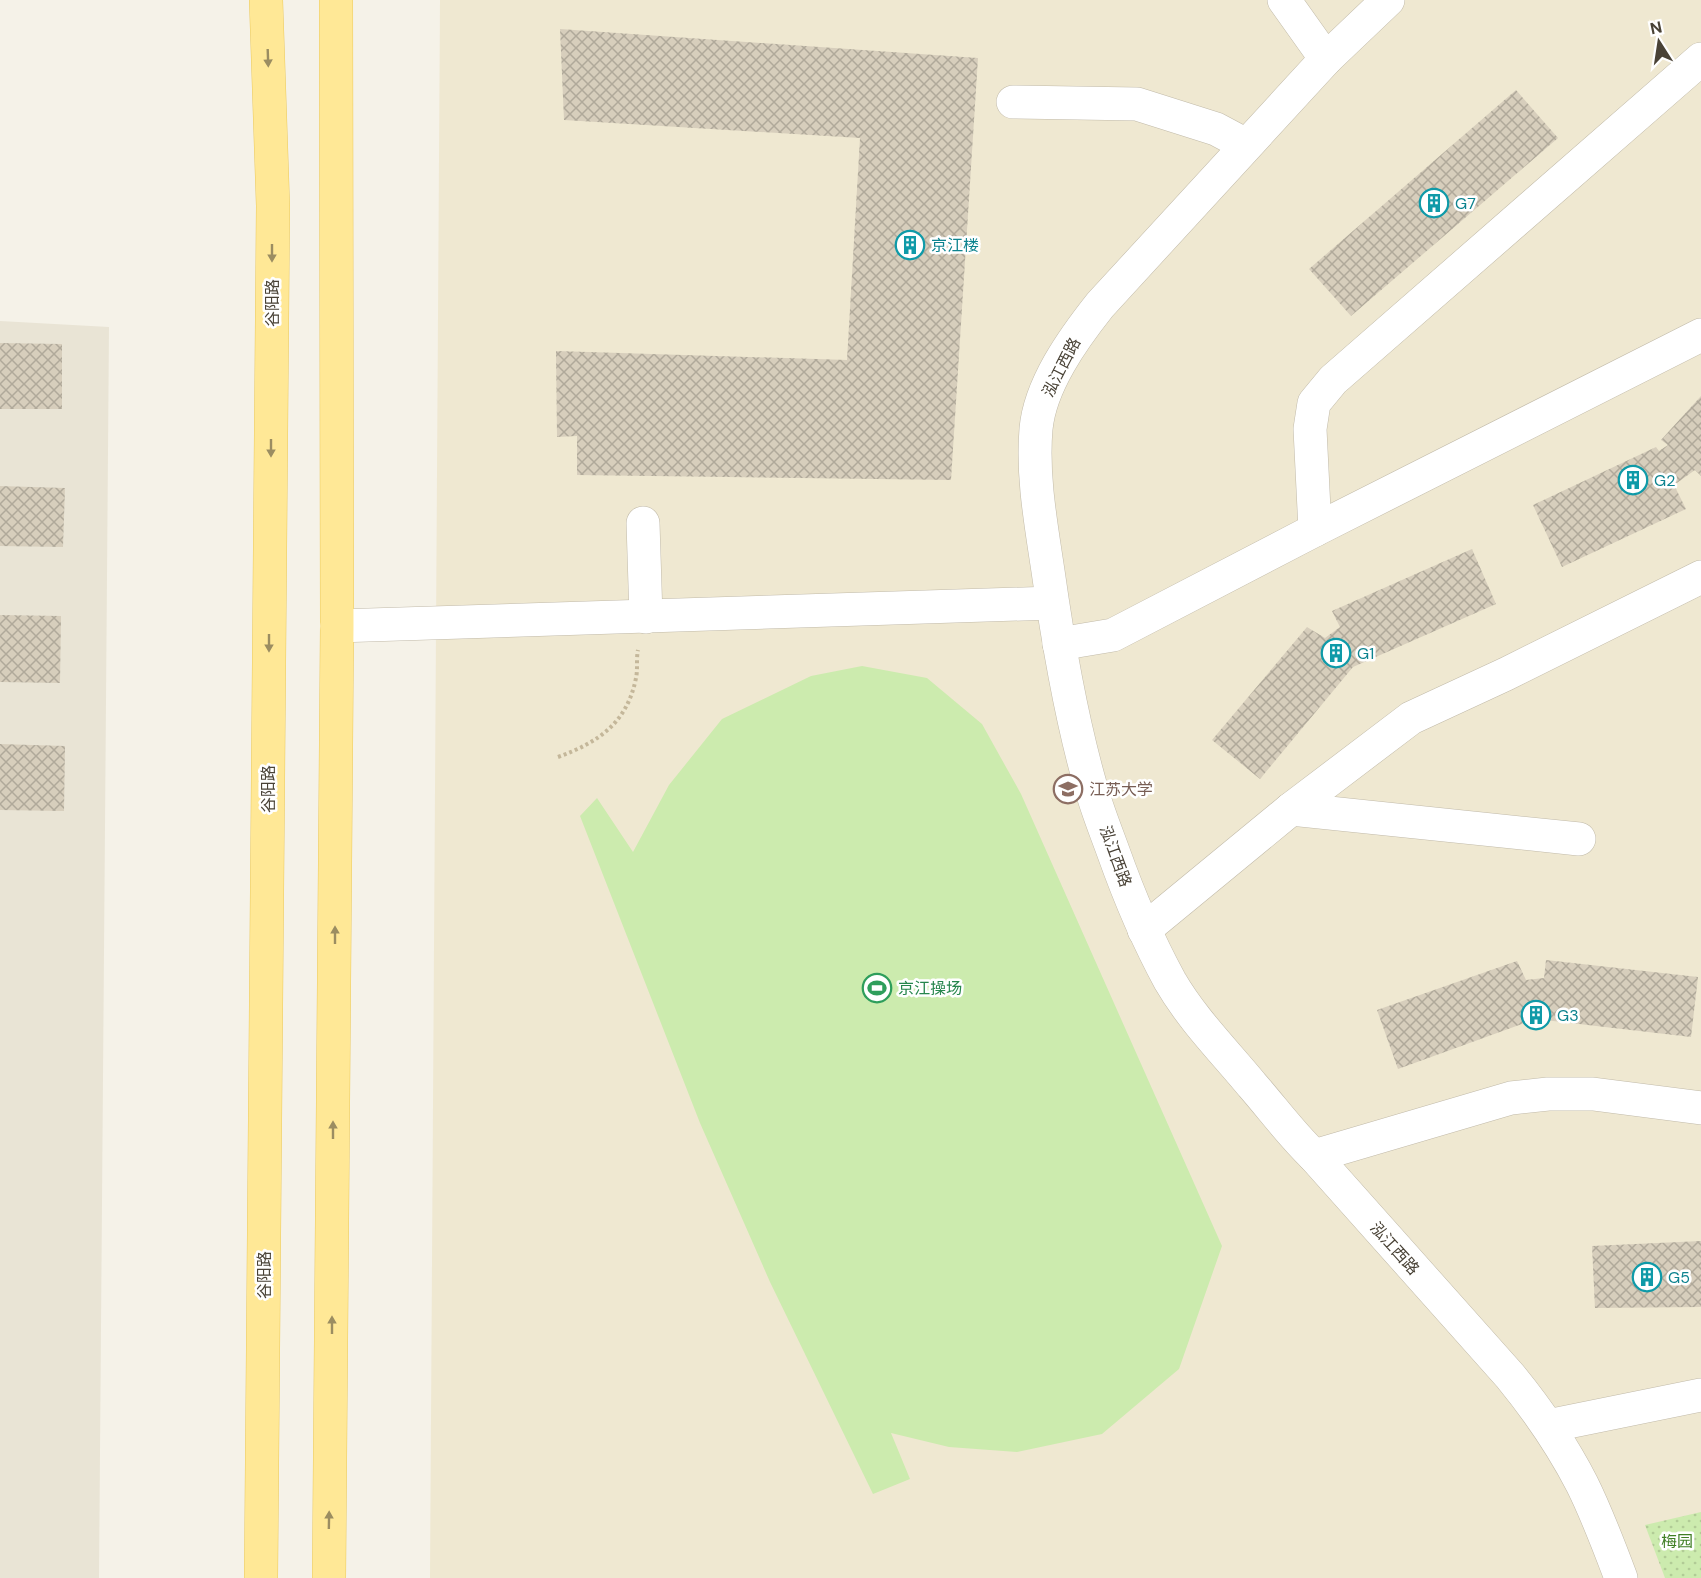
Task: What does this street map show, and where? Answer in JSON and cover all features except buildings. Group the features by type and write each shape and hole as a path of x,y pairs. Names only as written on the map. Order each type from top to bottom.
{"main road":[{"name":"谷阳路","path":"261,1578 273,218 266,0"},
{"path":"328,1578 337,626 336,0"}],"lane":[{"path":"1284,0 1326,59"},
{"name":"泓江西路","path":"1388,0 1326,59 1246,145 1100,305 1072,341 1042,403 1036,428 1038,503 1052,603 1070,699 1090,785 1144,930 1171,982 1207,1033 1296,1138 1510,1376 1535,1407 1581,1483 1605,1535 1621,1578"},
{"path":"1315,530 1310,429 1314,403 1333,380 1701,59"},
{"path":"1013,102 1137,104 1216,129 1246,145"},
{"path":"1059,644 1113,635 1701,335"},
{"path":"643,523 646,617"},
{"path":"1144,930 1291,809 1411,718 1506,674 1701,577"},
{"path":"337,626 1052,603"},
{"path":"1291,809 1578,839"},
{"path":"1314,1156 1471,1109 1520,1097 1548,1094 1593,1094 1701,1107"},
{"path":"1548,1426 1701,1395"}],"path":[{"path":"558,757 582,748 605,734 620,716 632,694 637,675 637,652"}],"shaded area":[{"name":"江苏大学","path":"440,0 1701,0 1701,1578 430,1578"},
{"path":"0,321 109,327 99,1578 0,1578"}],"green space":[{"name":"京江操场","path":"862,666 927,678 982,724 1021,794 1222,1246 1179,1369 1102,1434 1017,1452 949,1447 891,1433 910,1479 873,1494 770,1282 700,1123 580,816 597,798 633,852 669,785 722,719 811,676"},
{"name":"梅园","path":"1701,1512 1701,1578 1665,1578 1645,1525"}],"place":[{"name":"G7","path":"1434,203"},
{"name":"京江楼","path":"910,245"},
{"name":"G2","path":"1633,480"},
{"name":"G1","path":"1336,653"},
{"name":"江苏大学","path":"1068,789"},
{"name":"京江操场","path":"877,988"},
{"name":"G3","path":"1536,1015"},
{"name":"G5","path":"1647,1277"}]}
